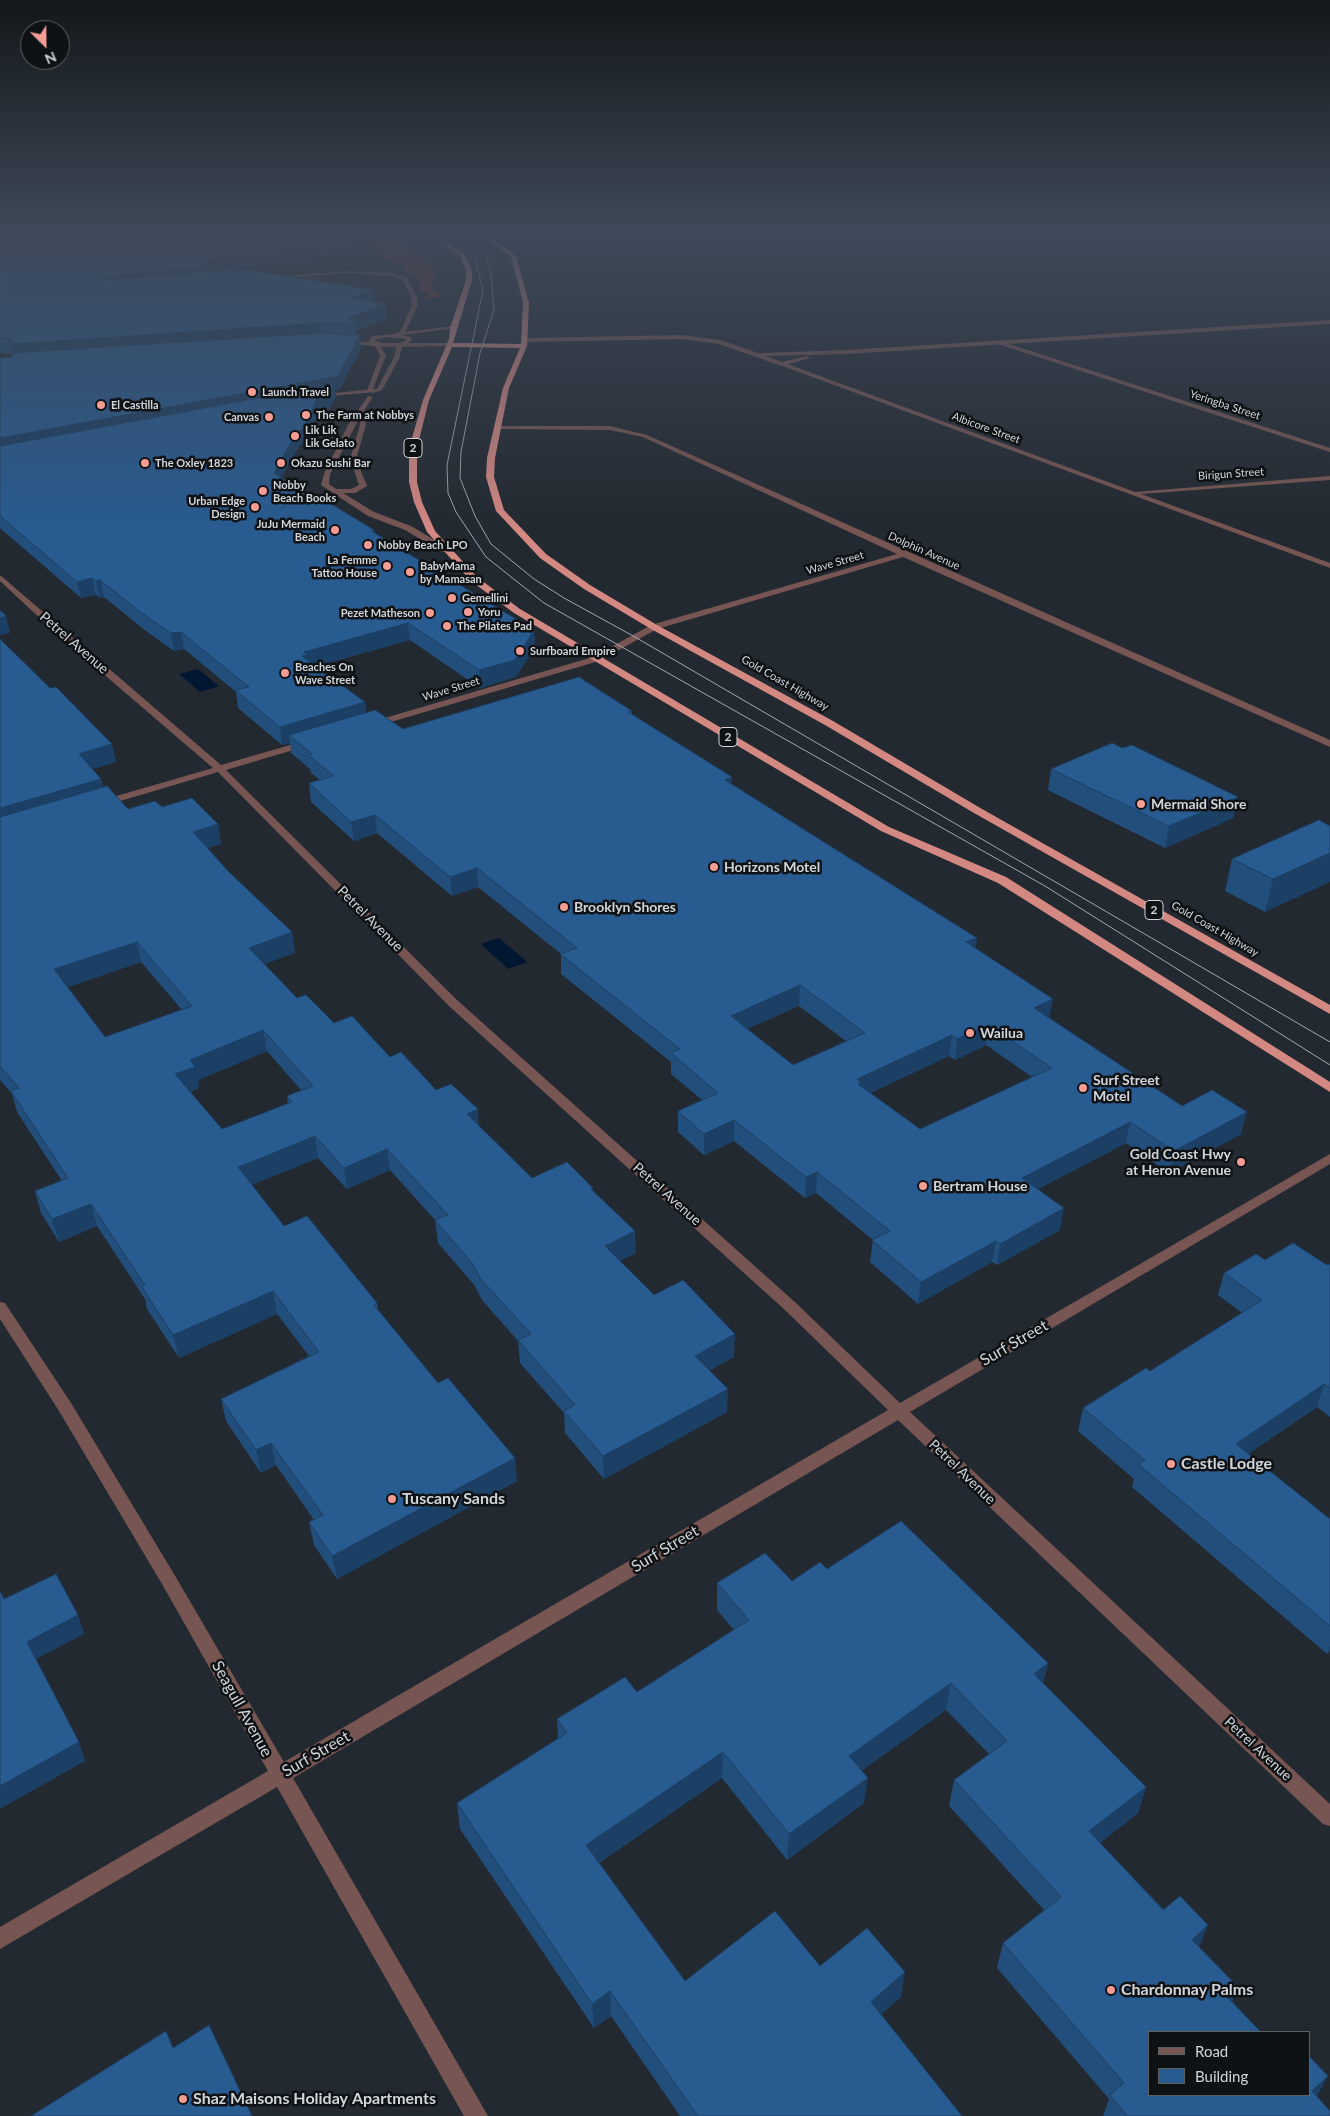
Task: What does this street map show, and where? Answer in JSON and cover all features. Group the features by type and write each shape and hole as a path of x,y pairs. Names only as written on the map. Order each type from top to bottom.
{"highway":[{"name":"2","path":"452,334 451,342 426,400 412,461 418,502 431,532 446,550 488,591 596,659 885,830 1002,880 1330,1088"},
{"name":"Gold Coast Highway","path":"525,334 525,343 506,388 497,428 490,477 500,511 521,536 567,574 654,627 756,682 1330,1010"},
{"path":"451,342 525,343"}],"street":[{"path":"311,398 372,394 379,390 396,359 401,344 410,339 399,334"},
{"path":"399,334 451,342 377,345 338,341 399,334"},
{"path":"758,355 851,352 1136,334"},
{"path":"372,394 369,390 383,355 377,345 370,342 370,339 384,335"},
{"name":"Albicore Street","path":"525,343 629,338 697,338 720,342 1330,566"},
{"name":"Yeringba Street","path":"1000,342 1330,450"},
{"path":"782,364 851,352"},
{"path":"372,394 363,410 351,425 324,484 329,490 371,514 408,528 446,550"},
{"path":"329,490 349,492 363,486 352,459 363,425 363,410"},
{"name":"Dolphin Avenue","path":"497,428 610,428 645,436 1330,744"},
{"name":"Birigun Street","path":"1134,493 1330,478"},
{"name":"Wave Street","path":"367,726 596,659 654,627 904,554"},
{"name":"Petrel Avenue","path":"0,577 61,633 220,769 453,1003 748,1268 1330,1817"},
{"path":"96,805 321,740"},
{"name":"Surf Street","path":"0,1939 1330,1158"},
{"name":"Seagull Avenue","path":"0,1307 64,1407 168,1579 477,2116"}],"water":[{"path":"198,669 219,686 200,692 179,674"},
{"path":"499,938 527,962 508,969 481,944"}],"building":[{"path":"0,334 162,334 12,344 12,339 0,338"},
{"path":"309,334 360,335 338,376 0,438 0,358 12,357 12,353"},
{"path":"334,384 328,396 318,396 303,429 300,430 290,444 274,473 313,498 319,497 328,502 374,530 371,531 534,630 515,660 479,670 408,623 304,652 307,654 302,656 365,702 280,727 235,690 249,687 181,632 171,633 143,614 100,580 96,581 92,578 77,582 0,516 0,446"},
{"path":"0,610 6,616 0,618"},
{"path":"0,639 50,688 56,687 112,744 79,754 101,779 0,808"},
{"path":"579,677 632,711 628,712 732,777 725,780 977,938 966,942 1053,999 1034,1008 1182,1106 1212,1090 1247,1112 1174,1151 1130,1122 1022,1178 1064,1208 1000,1244 996,1241 921,1282 872,1240 890,1231 817,1172 806,1177 734,1120 704,1134 678,1111 718,1093 671,1053 680,1049 560,954 577,948 477,868 450,877 375,815 351,822 309,783 334,776 308,755 312,754 289,735 375,710 403,729","holes":["800,985 865,1033 793,1065 731,1016","989,1025 1052,1068 920,1129 858,1084 861,1083 857,1079 952,1035 957,1039"]},
{"path":"1112,743 1122,748 1132,745 1238,797 1169,826 1051,769"},
{"path":"107,786 128,809 155,801 162,807 192,798 218,824 193,832 228,871 292,932 249,948 297,998 306,995 334,1023 352,1016 390,1057 401,1052 436,1090 451,1084 478,1109 467,1114 532,1178 567,1162 593,1188 591,1189 635,1231 605,1246 654,1295 683,1280 735,1334 695,1356 728,1389 603,1456 564,1411 575,1405 518,1340 531,1334 480,1278 473,1264 435,1220 448,1215 387,1149 344,1168 315,1136 238,1167 284,1226 307,1216 377,1303 374,1305 438,1383 448,1378 515,1458 332,1556 309,1522 323,1515 271,1443 256,1450 221,1399 319,1352 273,1291 173,1335 142,1287 145,1285 91,1204 52,1219 35,1191 68,1178 11,1091 19,1088 0,1066 0,817","holes":["137,942 192,1006 105,1037 54,969","263,1030 313,1086 287,1096 292,1102 222,1129 175,1074 195,1067 190,1060"]},
{"path":"1319,820 1330,826 1330,853 1273,879 1232,859"},
{"path":"1293,1243 1327,1265 1330,1264 1330,1388 1324,1384 1236,1444 1330,1519 1330,1626 1138,1464 1145,1460 1083,1408 1146,1368 1150,1371 1262,1300 1224,1273 1256,1254 1265,1260"},
{"path":"901,1521 1048,1663 1034,1674 1146,1787 1089,1831 1163,1910 1180,1896 1208,1925 1192,1940 1238,1987 1227,1997 1260,2031 1148,2031 1148,2096 1310,2096 1310,2057 1328,2076 1312,2091 1330,2111 1330,2116 1127,2116 1110,2095 1124,2083 1003,1943 1061,1897 954,1780 1007,1741 951,1683 849,1756 868,1778 789,1834 723,1752 586,1845 685,1981 775,1911 820,1966 867,1928 905,1972 871,2002 962,2116 698,2116 610,1991 592,2004 457,1803 567,1733 557,1719 625,1677 637,1692 749,1620 717,1583 765,1553 792,1581 820,1562 827,1569"},
{"path":"56,1574 78,1615 27,1642 79,1742 0,1786 0,1591 4,1599"},
{"path":"209,2025 252,2116 31,2116 166,2031 173,2048"}],"tram line":[{"path":"474,334 447,465 448,493 456,512 486,557 544,603 1045,886 1330,1065"},
{"path":"486,334 480,353 461,452 460,478 475,516 491,544 534,579 564,598 635,637 1330,1042"}],"place":[{"name":"Launch Travel","path":"252,392"},
{"name":"El Castilla","path":"101,405"},
{"name":"The Farm at Nobbys","path":"306,415"},
{"name":"Canvas","path":"269,417"},
{"name":"Lik Lik Lik Gelato","path":"295,436"},
{"name":"The Oxley 1823","path":"145,463"},
{"name":"Okazu Sushi Bar","path":"281,463"},
{"name":"Nobby Beach Books","path":"263,491"},
{"name":"Urban Edge Design","path":"255,507"},
{"name":"JuJu Mermaid Beach","path":"335,530"},
{"name":"Nobby Beach LPO","path":"368,545"},
{"name":"La Femme Tattoo House","path":"387,566"},
{"name":"BabyMama by Mamasan","path":"410,572"},
{"name":"Gemellini","path":"452,598"},
{"name":"Yoru","path":"468,612"},
{"name":"Pezet Matheson","path":"430,613"},
{"name":"The Pilates Pad","path":"447,626"},
{"name":"Surfboard Empire","path":"520,651"},
{"name":"Beaches On Wave Street","path":"285,673"},
{"name":"Mermaid Shore","path":"1141,804"},
{"name":"Horizons Motel","path":"714,867"},
{"name":"Brooklyn Shores","path":"564,907"},
{"name":"Wailua","path":"970,1033"},
{"name":"Surf Street Motel","path":"1083,1088"},
{"name":"Gold Coast Hwy at Heron Avenue","path":"1241,1162"},
{"name":"Bertram House","path":"923,1186"},
{"name":"Castle Lodge","path":"1171,1464"},
{"name":"Tuscany Sands","path":"392,1499"},
{"name":"Chardonnay Palms","path":"1111,1990"},
{"name":"Shaz Maisons Holiday Apartments","path":"183,2099"}]}
